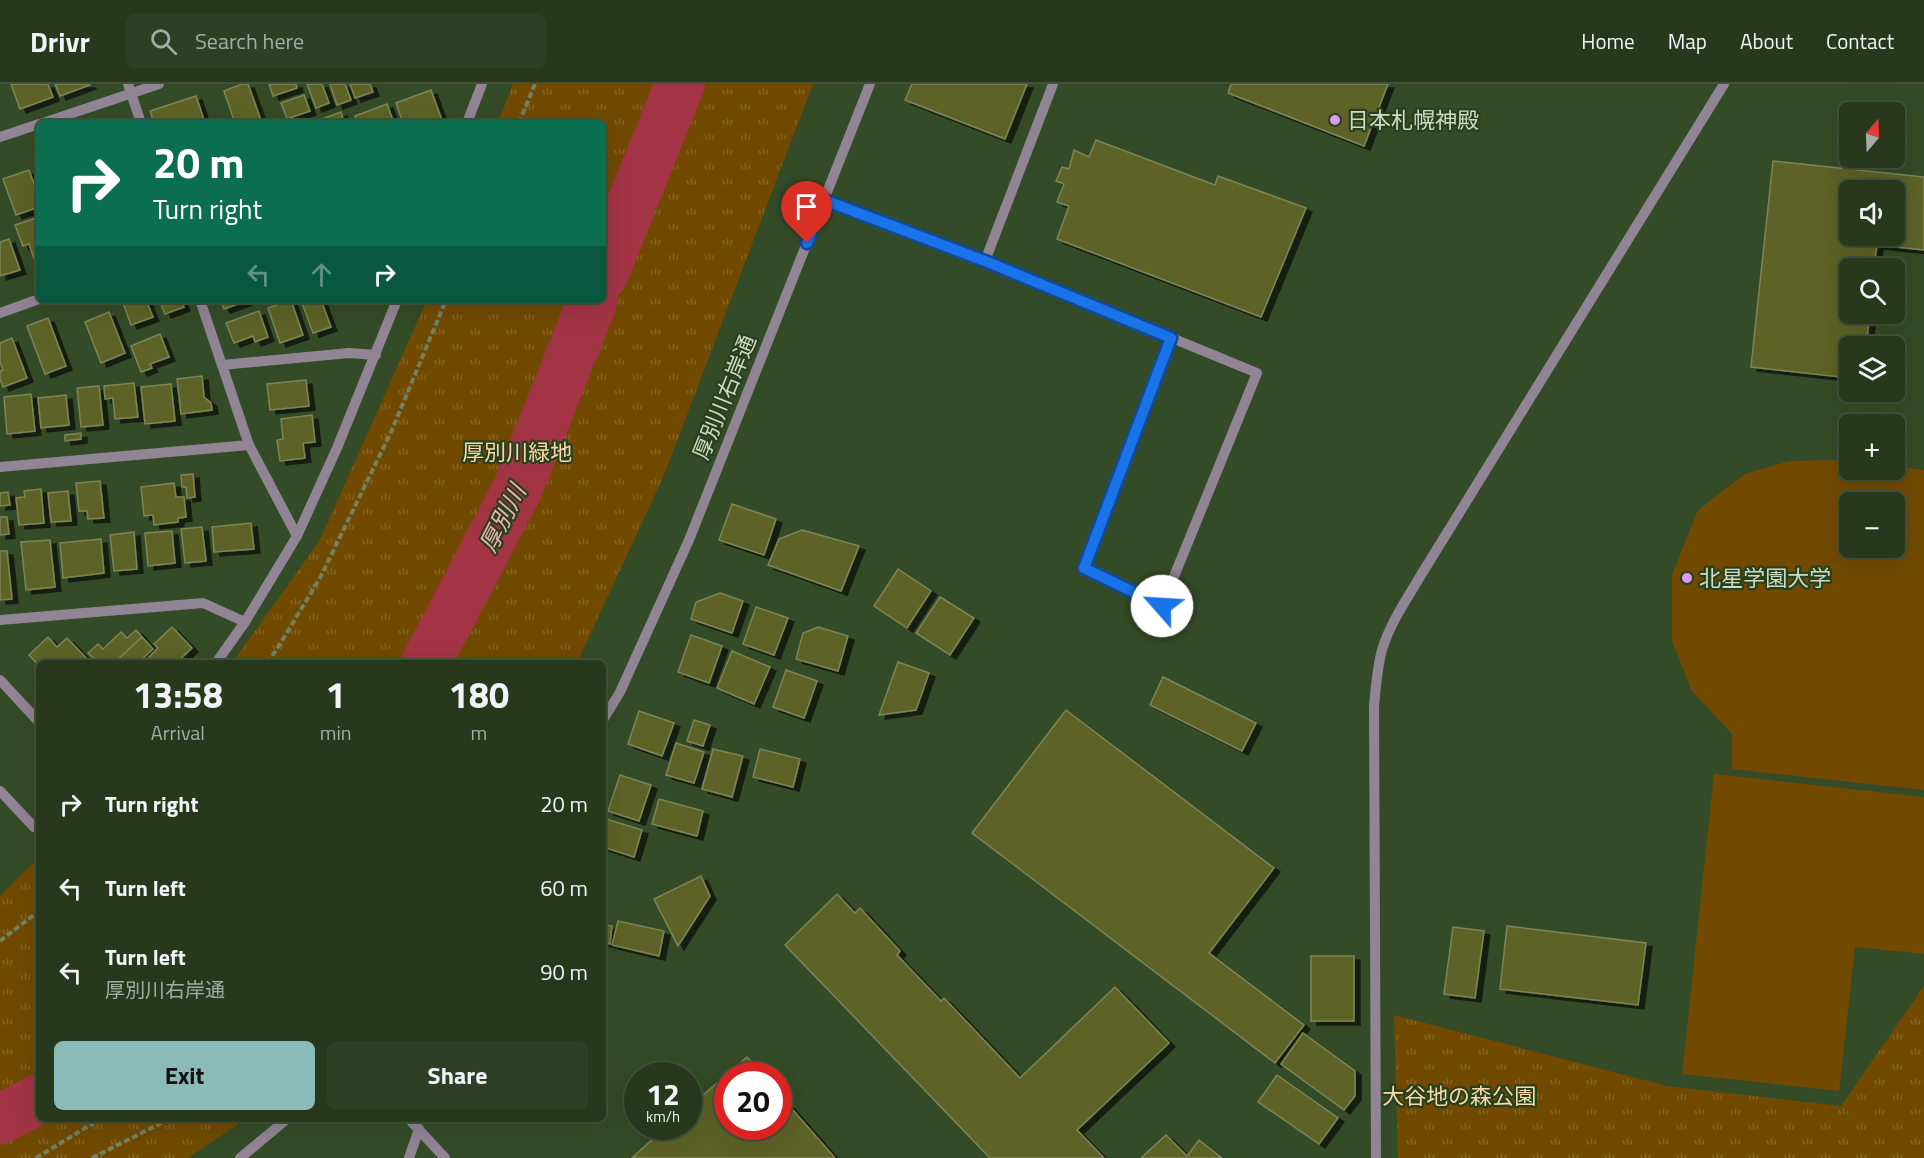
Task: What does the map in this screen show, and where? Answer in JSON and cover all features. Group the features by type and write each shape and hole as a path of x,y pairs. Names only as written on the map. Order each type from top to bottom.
{"street":[{"path":"51,120 130,89 159,84"},
{"path":"468,120 482,84"},
{"name":"厚別川右岸通","path":"606,715 620,692 689,540 870,84"},
{"path":"985,261 1053,84"},
{"path":"1376,1158 1374,706 1382,649 1397,615 1420,575 1724,84"},
{"path":"130,89 140,120"},
{"path":"0,137 36,126"},
{"path":"824,200 985,261 1257,373 1162,606 1084,568 1171,338"},
{"path":"0,312 36,300"},
{"path":"201,303 249,445 297,536"},
{"path":"218,660 297,536 376,355 396,303"},
{"path":"222,365 349,352 376,355"},
{"path":"0,467 249,445"},
{"path":"0,620 203,603 244,622"},
{"path":"0,680 36,719"},
{"path":"0,791 34,827 36,825"},
{"path":"240,1158 283,1122"},
{"path":"412,1122 445,1158"},
{"path":"409,1158 418,1129"}],"path":[{"path":"520,120 535,84"},
{"path":"269,660 325,567 392,430 445,303"},
{"path":"0,941 36,913"},
{"path":"36,1158 95,1122"},
{"path":"92,1158 163,1122"}],"green space":[{"name":"厚別川緑地","path":"513,84 813,84 664,475 578,660 234,660 320,540 426,303 606,303 606,120 499,120"},
{"path":"1789,461 1839,461 1839,480 1905,480 1905,467 1924,470 1924,790 1732,769 1732,734 1692,691 1672,641 1672,575 1698,510 1745,474"},
{"path":"1714,774 1924,797 1924,954 1855,947 1839,1091 1682,1074"},
{"path":"36,860 36,1122 242,1122 188,1158 0,1158 0,896"},
{"name":"大谷地の森公園","path":"1924,986 1924,1158 1398,1158 1394,1015 1667,1086 1841,1106"}],"building":[{"path":"11,84 48,84 53,97 20,109"},
{"path":"55,84 89,84 90,85 60,96"},
{"path":"248,84 261,120 234,120 224,91"},
{"path":"269,84 296,84 297,88 273,96"},
{"path":"307,84 322,84 329,103 316,108"},
{"path":"330,84 345,84 351,100 337,105"},
{"path":"350,84 370,84 373,92 355,98"},
{"path":"912,84 1027,84 1005,139 905,100"},
{"name":"日本札幌神殿","path":"1231,84 1388,84 1364,146 1228,93"},
{"path":"431,90 442,120 402,120 396,103"},
{"path":"304,95 310,111 287,119 281,103"},
{"path":"196,96 204,120 153,120 150,111"},
{"path":"387,104 393,120 356,120 355,116"},
{"path":"341,112 343,120 319,120"},
{"path":"1096,140 1215,185 1218,176 1306,208 1261,317 1057,239 1069,206 1057,202 1064,184 1056,181 1062,167 1069,169 1074,150 1089,157"},
{"path":"1773,161 1924,177 1924,250 1886,246 1905,246 1905,180 1839,180 1839,246 1877,246 1875,258 1839,258 1839,324 1869,324 1867,336 1839,336 1839,377 1751,367"},
{"path":"29,170 36,190 36,208 16,215 3,179"},
{"path":"36,218 36,264 29,244 23,246 15,225"},
{"path":"9,239 20,270 0,276 0,242"},
{"path":"123,303 147,303 153,317 131,325"},
{"path":"160,303 182,303 184,307 165,314"},
{"path":"221,303 241,303 224,309"},
{"path":"282,303 292,303 303,335 280,343 268,308"},
{"path":"302,303 322,303 331,327 313,333"},
{"path":"259,311 268,337 255,342 253,336 234,343 226,323"},
{"path":"109,312 125,353 101,363 85,322"},
{"path":"48,318 66,366 45,374 27,326"},
{"path":"160,334 169,357 150,364 152,368 141,372 131,346"},
{"path":"12,338 27,378 3,387 0,379 0,371 3,370 0,362 0,343"},
{"path":"202,376 204,397 211,403 212,410 181,414 177,379"},
{"path":"306,380 309,406 270,410 267,384"},
{"path":"134,383 138,417 115,419 113,398 105,399 104,386"},
{"path":"171,384 175,421 145,424 141,387"},
{"path":"99,386 103,425 81,427 77,388"},
{"path":"31,394 35,431 7,434 4,397"},
{"path":"66,395 69,425 41,428 38,398"},
{"path":"312,415 315,442 303,443 305,458 280,461 277,440 283,439 281,419"},
{"path":"81,433 81,439 65,441 65,435"},
{"path":"193,474 195,497 187,498 186,487 182,487 181,475"},
{"path":"100,481 104,518 88,519 87,511 79,511 76,483"},
{"path":"174,483 176,497 184,497 186,517 178,518 178,522 154,525 153,515 144,516 141,487"},
{"path":"41,489 44,523 19,525 16,498 25,497 24,491"},
{"path":"68,491 71,521 51,522 48,493"},
{"path":"8,492 10,505 0,506 0,493"},
{"path":"732,504 776,519 764,555 719,540"},
{"path":"0,517 7,517 9,534 0,535"},
{"path":"251,523 254,549 214,552 212,527"},
{"path":"202,527 206,561 185,563 181,529"},
{"path":"802,530 859,546 841,591 768,565 779,539"},
{"path":"172,531 175,563 148,566 145,533"},
{"path":"134,532 137,569 114,571 110,535"},
{"path":"101,539 104,573 63,578 60,543"},
{"path":"50,540 55,587 26,590 21,542"},
{"path":"0,551 7,551 12,599 0,600"},
{"path":"898,569 931,591 907,628 874,606"},
{"path":"720,593 743,601 732,633 691,619 696,602"},
{"path":"940,597 974,618 950,655 916,633"},
{"path":"756,607 788,618 774,655 743,644"},
{"path":"172,627 192,648 179,660 146,660 158,648 154,644"},
{"path":"818,627 848,636 838,671 796,659 803,633"},
{"path":"136,630 142,637 117,660 95,660 88,653 98,644 103,649 121,632 127,638"},
{"path":"691,635 722,646 709,683 678,672"},
{"path":"48,637 57,647 67,638 88,660 36,660 36,663 29,655"},
{"path":"142,637 153,649 141,660 117,660"},
{"path":"732,651 770,667 754,704 717,688"},
{"path":"898,662 929,673 916,710 879,715"},
{"path":"786,670 817,681 804,718 773,707"},
{"path":"1163,677 1256,723 1242,751 1150,705"},
{"path":"1066,710 1274,868 1209,953 1304,1025 1275,1063 972,833"},
{"path":"639,711 674,723 662,756 628,744"},
{"path":"694,720 710,725 703,746 687,741"},
{"path":"676,743 704,752 694,783 666,775"},
{"path":"713,749 743,756 732,797 702,789"},
{"path":"760,749 800,759 793,787 753,777"},
{"path":"620,775 651,785 639,821 608,811"},
{"path":"659,799 703,811 697,836 652,824"},
{"path":"606,819 642,830 634,857 606,848"},
{"path":"701,876 710,896 678,946 654,899"},
{"path":"837,894 855,913 860,908 900,951 897,955 941,1001 944,998 1020,1078 1115,987 1169,1043 1077,1130 1104,1158 990,1158 785,945"},
{"path":"618,921 664,931 659,956 612,945"},
{"path":"606,925 612,926 610,944 606,943"},
{"path":"1507,926 1646,943 1638,1005 1500,989"},
{"path":"1453,927 1484,931 1475,998 1444,994"},
{"path":"1311,956 1354,956 1354,1021 1311,1021"},
{"path":"1303,1033 1355,1071 1355,1096 1344,1110 1281,1064"},
{"path":"747,1057 751,1062 741,1062"},
{"path":"1277,1075 1338,1118 1319,1144 1258,1102"},
{"path":"714,1086 714,1140 792,1140 792,1109 835,1158 632,1158 652,1140 702,1140 702,1096"},
{"path":"1166,1135 1187,1156 1199,1140 1222,1158 1141,1158"}],"waterway":[{"name":"厚別川","path":"606,268 680,84"},
{"name":"厚別川","path":"428,660 517,490 592,303"},
{"name":"厚別川","path":"0,1119 36,1101"}],"place":[{"name":"日本札幌神殿","path":"1335,120"},
{"name":"北星学園大学","path":"1687,578"}],"route":[{"path":"807,243 824,200 985,261 1171,338 1084,568 1162,606"}]}
